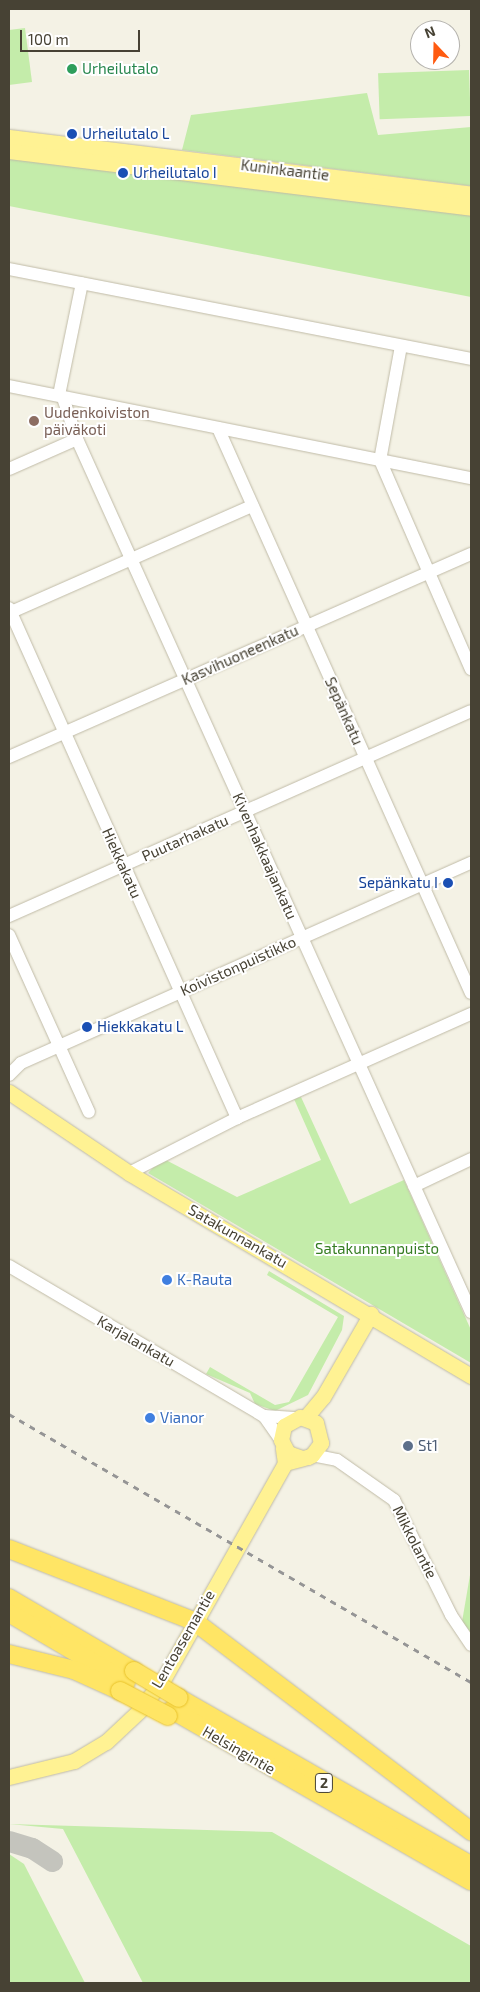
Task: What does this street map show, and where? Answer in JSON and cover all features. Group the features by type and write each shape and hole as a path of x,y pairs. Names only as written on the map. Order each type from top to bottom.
{"highway":[{"path":"9,1549 194,1621 471,1831"},
{"name":"Helsingintie","path":"9,1598 127,1682"},
{"name":"Helsingintie","path":"9,1613 173,1708 471,1865"},
{"path":"9,1654 127,1682 173,1708"},
{"name":"Helsingintie","path":"173,1708 260,1762 471,1881"}],"main road":[{"name":"Kuninkaantie","path":"9,137 471,194"},
{"name":"Kuninkaantie","path":"9,151 471,208"},
{"name":"Satakunnankatu","path":"9,1092 130,1173 371,1314 471,1376"},
{"path":"283,1450 307,1456 310,1423 371,1314"},
{"name":"Lentoasemantie","path":"9,1777 67,1764 120,1731 164,1678 283,1450 284,1426 310,1423"}],"street":[{"path":"9,269 471,358"},
{"path":"61,397 82,283"},
{"path":"401,346 380,460 471,669"},
{"path":"9,386 471,478"},
{"name":"Kivenhakkaajankatu","path":"61,397 77,439 131,560 358,1064 471,1309"},
{"name":"Sepänkatu","path":"218,428 364,758 471,993"},
{"path":"9,469 77,439"},
{"path":"9,611 131,560 252,506"},
{"name":"Kasvihuoneenkatu","path":"9,757 471,554"},
{"name":"Hiekkakatu","path":"9,611 237,1118"},
{"name":"Puutarhakatu","path":"9,916 471,711"},
{"name":"Koivistonpuistikko","path":"9,1074 21,1063 471,863"},
{"path":"9,935 89,1112"},
{"path":"130,1173 237,1118 471,1014"},
{"path":"414,1186 471,1159"},
{"name":"Karjalankatu","path":"9,1266 264,1416 310,1423"},
{"name":"Karjalankatu","path":"264,1416 283,1450"},
{"path":"310,1423 337,1460"},
{"path":"307,1456 337,1460"},
{"name":"Mikkolantie","path":"337,1460 394,1500 451,1615 471,1645"}],"green space":[{"path":"25,28 32,82 9,85 9,30"},
{"path":"469,70 471,116 380,119 378,73"},
{"path":"367,93 378,135 471,127 471,186 182,150 191,115"},
{"path":"9,158 471,213 471,297 9,206"},
{"name":"Satakunnanpuisto","path":"301,1097 350,1204 404,1180 471,1330 471,1363 148,1173 162,1158 237,1197 321,1160 294,1099"},
{"path":"269,1271 344,1316 342,1330 308,1395 275,1411 255,1404 250,1393 206,1374 210,1367 275,1405 289,1402 338,1317 267,1275"},
{"path":"471,1569 471,1633 462,1622"},
{"path":"9,1824 272,1832 471,1946 471,1983 143,1983 63,1829"},
{"path":"9,1854 24,1864 85,1983 9,1983"}],"taxiway":[{"path":"9,1841 32,1848 52,1861"}],"railway":[{"path":"9,1414 471,1682"}],"place":[{"name":"Urheilutalo","path":"72,69"},
{"name":"Urheilutalo L","path":"72,134"},
{"name":"Urheilutalo I","path":"123,173"},
{"name":"Uudenkoiviston päiväkoti","path":"34,421"},
{"name":"Sepänkatu I","path":"448,883"},
{"name":"Hiekkakatu L","path":"87,1027"},
{"name":"K-Rauta","path":"167,1280"},
{"name":"Vianor","path":"150,1418"},
{"name":"St1","path":"408,1446"}]}
